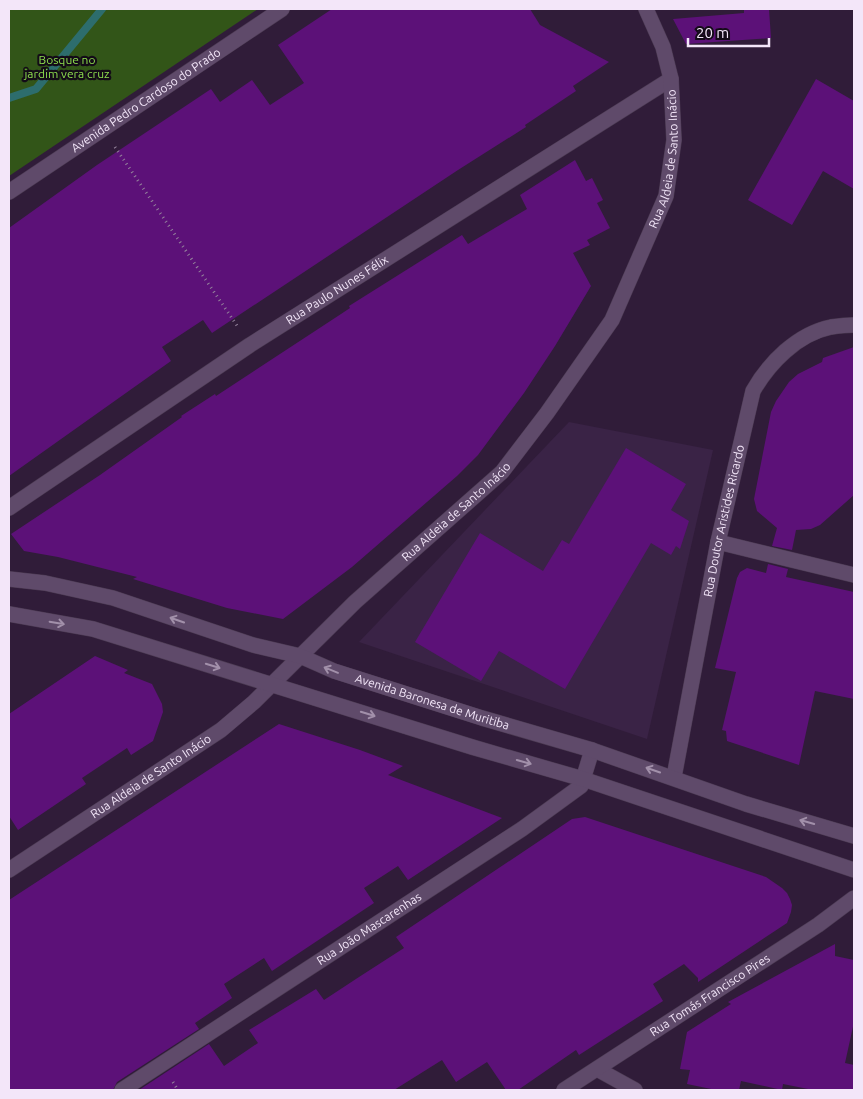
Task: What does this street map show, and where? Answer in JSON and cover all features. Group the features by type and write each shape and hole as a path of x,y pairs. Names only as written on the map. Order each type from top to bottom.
{"street":[{"name":"Avenida Pedro Cardoso do Prado","path":"9,192 282,9"},
{"name":"Rua Aldeia de Santo Inácio","path":"9,870 221,730 272,685 355,602 502,472 547,413 612,320 666,196 674,140 671,79 663,47 646,9"},
{"name":"Rua Paulo Nunes Félix","path":"9,508 250,344 671,79"},
{"name":"Rua Doutor Aristides Ricardo","path":"674,777 718,542 753,391 762,375 782,354 802,338 829,327 854,325"},
{"path":"718,542 854,575"},
{"name":"Avenida Baronesa de Muritiba","path":"9,579 45,583 113,598 254,645 300,656 334,671 482,718 592,750 674,777 746,804 854,836"},
{"path":"9,614 93,629 463,744 583,779 854,870"},
{"name":"Rua João Mascarenhas","path":"122,1090 522,829 581,786 592,750"},
{"name":"Rua Tomás Francisco Pires","path":"564,1090 818,925 854,898"},
{"path":"597,1069 636,1090"}],"path":[{"path":"103,129 250,344"}],"shaded area":[{"path":"569,422 713,450 647,739 359,642"}],"green space":[{"name":"Bosque no jardim vera cruz","path":"9,9 258,9 9,176"}],"building":[{"path":"332,9 530,9 540,25 609,62 573,86 576,91 525,125 526,127 212,333 203,320 162,347 171,361 9,476 9,228 97,165 211,89 220,102 252,80 270,105 304,83 278,45"},
{"path":"744,9 769,9 771,38 686,44 673,19 744,13"},
{"path":"816,79 854,101 854,189 823,171 792,225 748,200"},
{"path":"575,160 586,181 592,178 603,200 597,203 610,228 587,240 590,245 573,253 591,286 555,346 524,393 478,455 457,476 352,567 283,619 227,608 133,579 137,577 58,557 24,551 11,534 100,475 181,416 215,394 216,396 350,308 349,306 462,235 468,244 527,209 520,195"},
{"path":"854,347 854,495 820,525 811,529 796,530 792,550 772,546 777,528 757,511 754,499 771,412 789,382 798,374 822,362 823,358"},
{"path":"626,448 686,484 671,510 689,521 680,549 676,546 671,555 651,543 565,689 499,651 481,681 415,642 480,533 543,571 562,540 569,544"},
{"path":"768,564 788,569 786,577 854,592 854,699 815,691 799,765 727,741 726,731 722,730 736,672 715,668 737,578 740,572 747,568 766,573"},
{"path":"95,656 128,670 124,673 152,684 162,704 163,712 153,741 131,755 127,748 82,778 86,784 18,830 9,816 9,714"},
{"path":"279,724 403,766 388,775 502,818 408,880 398,866 364,888 374,903 272,971 264,958 224,984 232,998 195,1023 199,1029 117,1082 113,1090 9,1090 9,900"},
{"path":"585,817 766,877 782,888 790,899 792,905 787,923 698,982 698,978 684,964 653,984 663,1001 579,1055 576,1050 518,1090 506,1090 487,1062 456,1082 442,1060 394,1090 139,1090 209,1044 224,1066 258,1043 249,1030 316,989 324,1000 404,948 396,937 572,819"},
{"path":"835,944 835,956 854,960 854,1022 845,1063 854,1065 854,1090 813,1090 783,1084 782,1090 741,1081 739,1090 716,1090 687,1084 690,1070 680,1069 687,1032 731,1004 728,1002"}],"waterway":[{"path":"9,98 36,89 102,9"}]}
